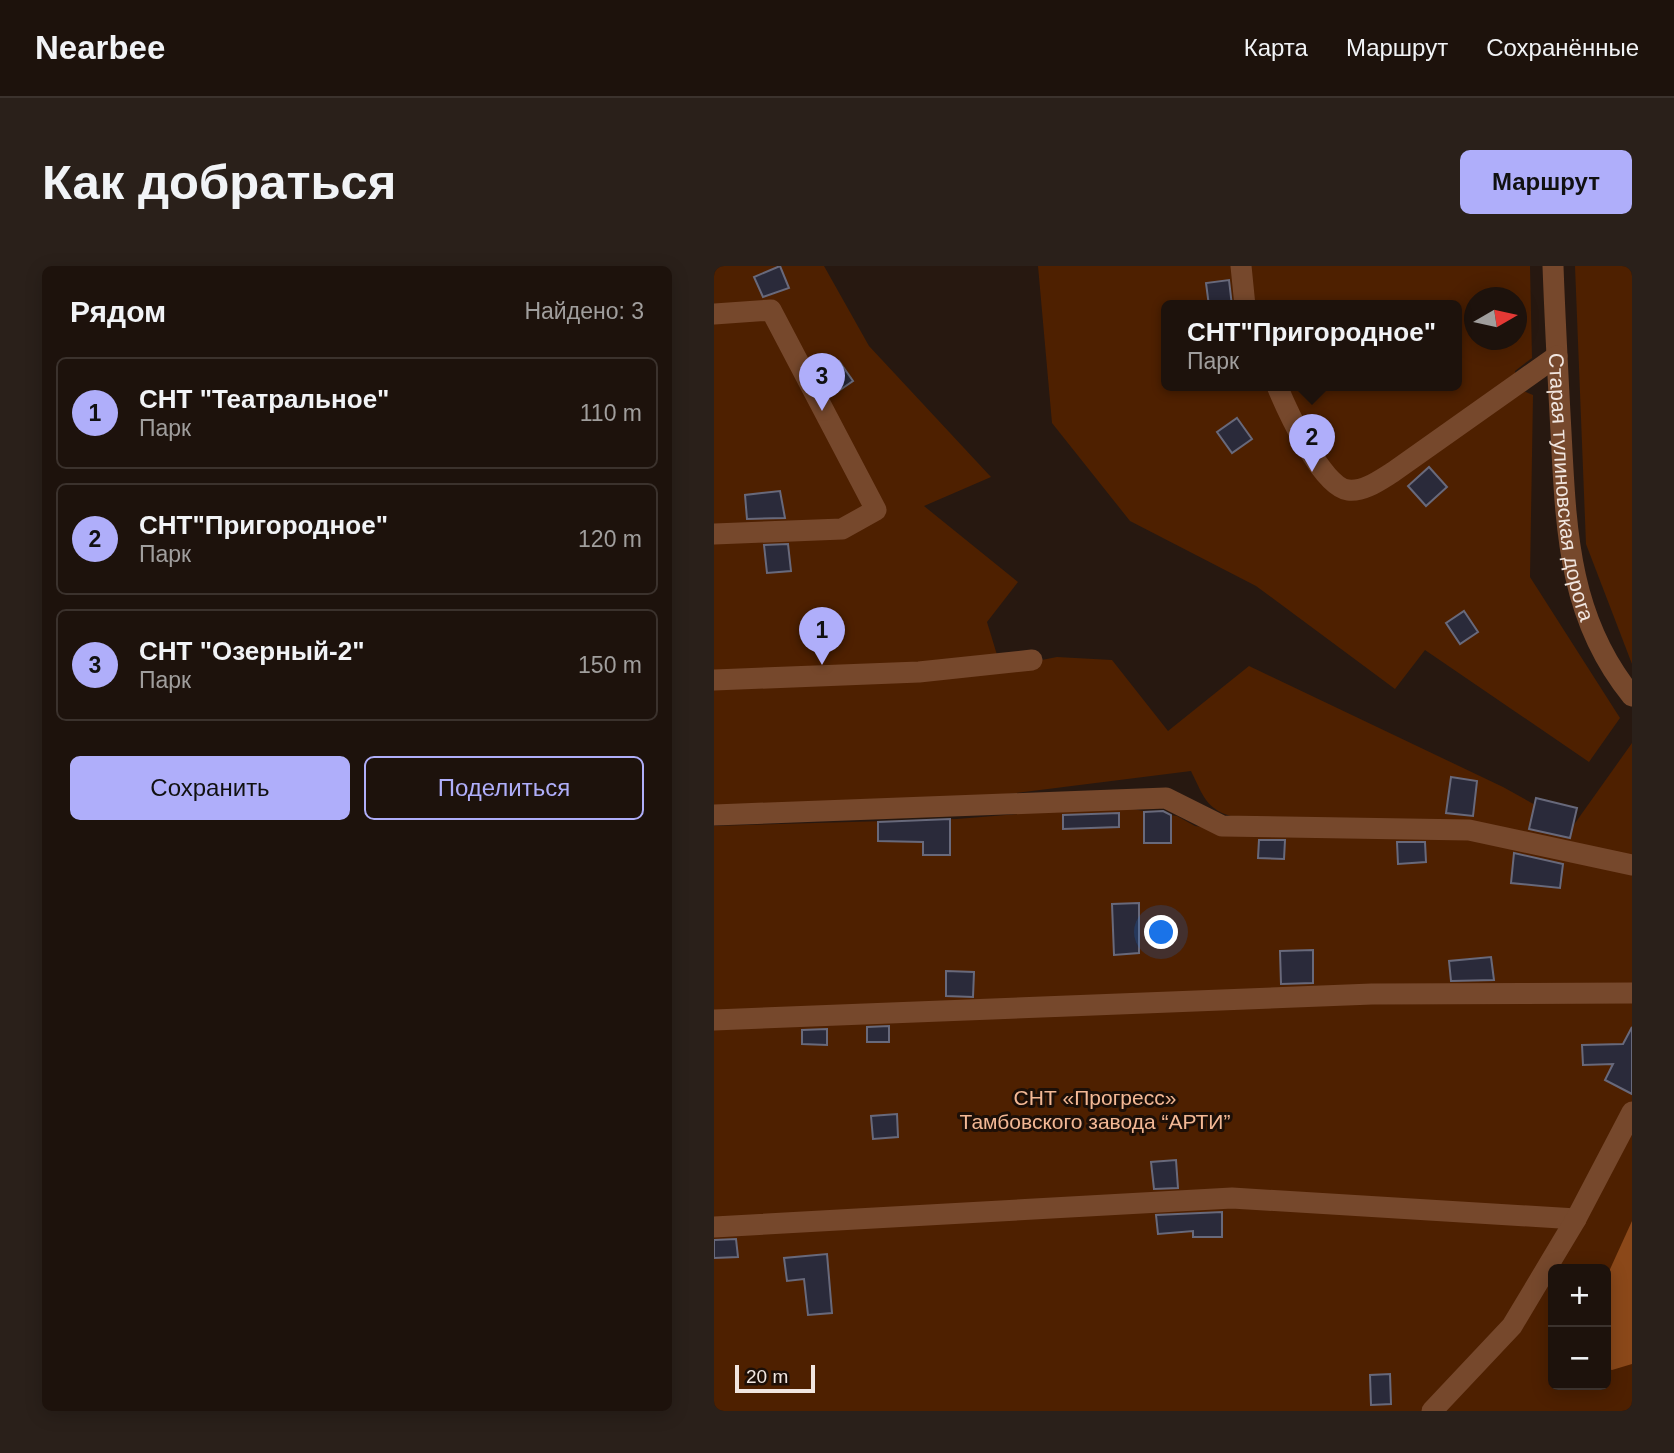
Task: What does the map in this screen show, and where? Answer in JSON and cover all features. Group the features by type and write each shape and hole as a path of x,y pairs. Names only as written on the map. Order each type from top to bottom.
{"street":[{"path":"1241,266 1244,300"},
{"name":"Старая тулиновская дорога","path":"1553,266 1565,509 1577,589 1591,631 1608,664 1632,696"},
{"path":"714,314 771,310 876,510 842,529 714,534"},
{"path":"1278,391 1289,415 1326,475 1336,486 1352,491 1369,486 1392,472 1557,356"},
{"path":"714,680 919,672 1032,660"},
{"path":"714,815 1166,798 1222,826 1469,830 1632,865"},
{"path":"714,1020 1373,994 1632,993"},
{"path":"1432,1411 1512,1326 1576,1219 1632,1112"},
{"path":"714,1227 1231,1198 1576,1219"}],"green space":[{"name":"СНТ «Прогресс» Тамбовского завода “АРТИ”","path":"714,266 824,266 869,346 991,477 924,506 1018,582 987,622 1001,668 1057,657 1112,660 1168,731 1249,666 1503,787 1573,826 1632,743 1632,1411 714,1411 714,826 957,819 1112,806 1177,816 1195,826 1231,831 1234,817 1211,806 1191,771 911,806 714,808"},
{"path":"1038,266 1530,266 1532,358 1515,371 1516,388 1533,395 1530,577 1620,718 1589,762 1425,650 1395,689 1256,586 1130,521 1052,423"},
{"path":"1575,266 1632,266 1632,664 1586,544"}],"shaded area":[{"path":"1632,1221 1632,1364 1612,1370 1611,1370 1611,1267"}],"building":[{"path":"780,266 789,288 763,297 754,277"},
{"path":"1229,280 1231,300 1208,300 1206,283"},
{"path":"839,361 853,381 831,396 819,374"},
{"path":"1237,418 1252,439 1232,453 1217,432"},
{"path":"1429,467 1447,487 1426,506 1408,486"},
{"path":"780,491 785,518 747,519 745,495"},
{"path":"788,544 791,571 767,573 764,545"},
{"path":"1464,611 1478,632 1460,644 1446,623"},
{"path":"1451,777 1477,781 1473,816 1446,813"},
{"path":"1536,798 1577,808 1570,838 1529,829"},
{"path":"1163,811 1171,815 1171,843 1144,843 1144,812"},
{"path":"1119,813 1119,827 1063,829 1063,815"},
{"path":"950,819 950,855 923,855 923,842 878,841 878,822"},
{"path":"1259,840 1285,840 1284,859 1258,858"},
{"path":"1397,842 1425,842 1426,862 1398,864"},
{"path":"1514,853 1563,864 1560,888 1511,883"},
{"path":"1139,903 1139,953 1114,955 1112,904"},
{"path":"1313,950 1313,983 1281,984 1280,951"},
{"path":"1491,957 1494,980 1451,981 1449,961"},
{"path":"946,971 974,972 973,997 946,996"},
{"path":"889,1026 889,1042 867,1042 867,1027"},
{"path":"1632,1027 1632,1094 1605,1080 1613,1064 1583,1065 1582,1045 1623,1044"},
{"path":"827,1029 827,1045 802,1044 802,1030"},
{"path":"897,1114 898,1137 873,1139 871,1116"},
{"path":"1176,1160 1178,1188 1154,1189 1151,1162"},
{"path":"1222,1212 1222,1237 1193,1237 1193,1231 1158,1234 1156,1215"},
{"path":"736,1239 738,1257 714,1258 714,1240"},
{"path":"827,1254 832,1313 808,1315 804,1279 787,1281 784,1258"},
{"path":"1390,1374 1391,1404 1371,1405 1370,1375"}],"place":[{"name":"СНТ \"Озерный-2\"","path":"822,411"},
{"name":"СНТ\"Пригородное\"","path":"1312,472"},
{"name":"СНТ \"Театральное\"","path":"822,665"}]}
